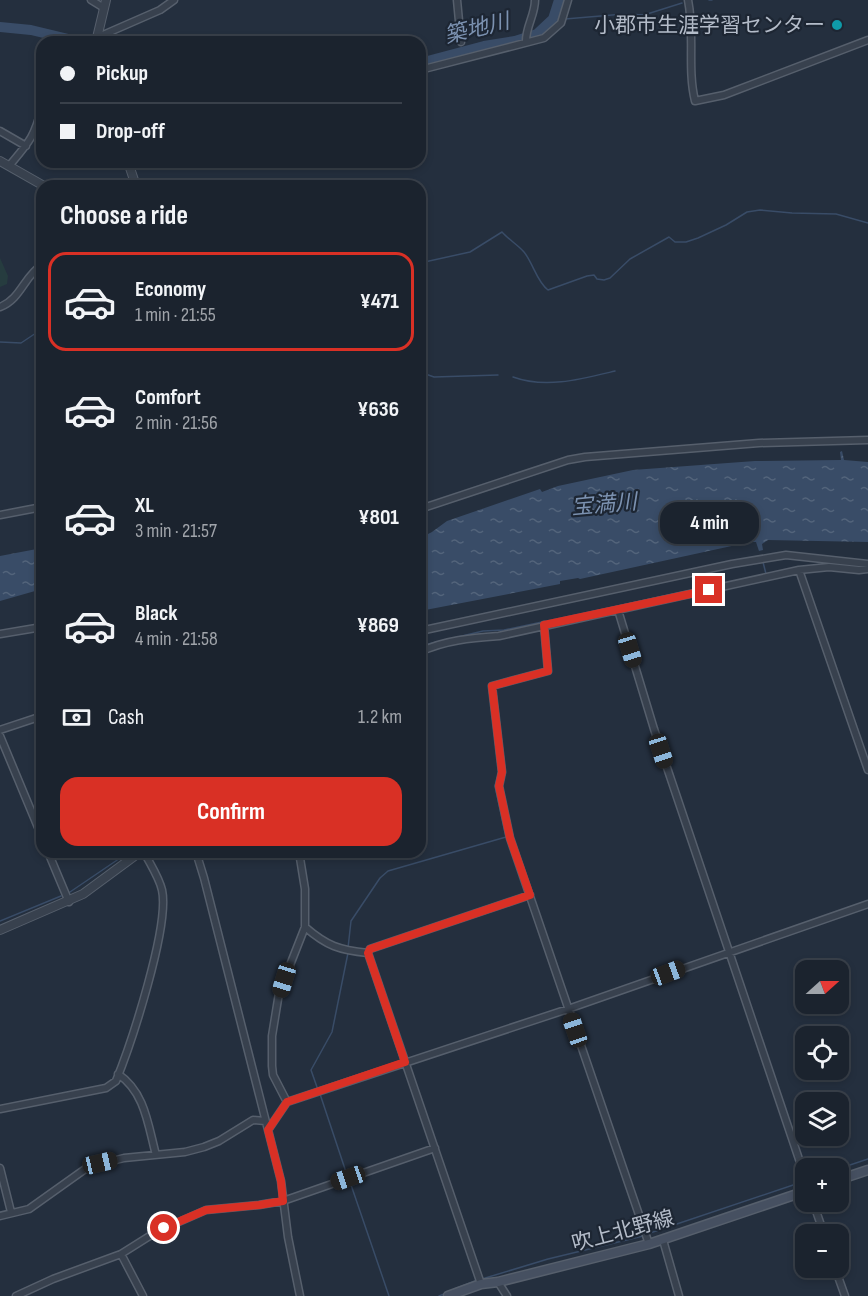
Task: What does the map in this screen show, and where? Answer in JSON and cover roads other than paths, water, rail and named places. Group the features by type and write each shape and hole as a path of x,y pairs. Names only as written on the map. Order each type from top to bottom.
{"main road":[{"path":"849,1176 868,1170"},
{"name":"吹上北野線","path":"448,1296 481,1284 498,1282 663,1240 795,1195"}],"street":[{"path":"91,0 105,4 97,36"},
{"path":"105,36 160,10 174,0"},
{"path":"457,0 461,42"},
{"path":"526,41 526,31 535,8 535,0"},
{"path":"426,68 544,38 561,23 568,0"},
{"path":"688,0 692,30 691,80 695,101 724,95 868,40"},
{"path":"0,130 26,146"},
{"path":"9,166 36,131"},
{"path":"0,161 36,181"},
{"path":"0,307 12,301 36,270"},
{"path":"426,507 577,458 759,443 868,440"},
{"path":"0,515 36,508"},
{"path":"426,630 775,556 796,555 868,564"},
{"path":"426,649 473,638 499,636 799,570 829,567 868,569"},
{"path":"799,570 868,770"},
{"path":"618,610 654,729 798,1158"},
{"path":"544,625 548,671 492,686 502,772 499,786 510,838 649,1244"},
{"path":"0,634 36,628"},
{"path":"0,730 36,718"},
{"path":"0,736 36,823"},
{"path":"51,858 69,902"},
{"path":"0,930 69,902 134,858"},
{"path":"0,1109 106,1088 116,1081 142,1002 162,926 162,890 145,858"},
{"path":"197,858 281,1181 300,1296"},
{"path":"287,1102 273,1075 272,1036 279,993 305,927 305,889 300,858"},
{"path":"368,953 370,949 530,895"},
{"path":"268,1130 287,1102 568,1009 868,904"},
{"path":"305,927 319,939 335,948 368,953"},
{"path":"368,953 481,1284"},
{"path":"118,1074 130,1082 139,1096 156,1155"},
{"path":"0,1216 29,1209 88,1167 124,1158 185,1152 219,1141 253,1119 265,1121"},
{"path":"16,1296 53,1279 121,1254 156,1232 206,1210 283,1201 435,1149"},
{"path":"0,1167 11,1212"},
{"path":"663,1240 679,1296"},
{"path":"121,1254 143,1296"},
{"path":"839,1278 845,1296"},
{"path":"498,1282 507,1296"}],"water":[{"name":"宝満川","path":"842,451 844,460 868,462 868,542 768,540 762,544 763,550 759,551 756,542 750,542 580,579 560,581 560,584 426,610 426,535 447,521 540,489 542,492 558,486 633,470 755,461 841,460 840,452"},
{"path":"36,549 36,591 0,601 0,556"}],"waterway":[{"name":"築地川","path":"426,61 537,34 553,19 559,0"},
{"path":"565,19 624,14 644,15 682,3"},
{"name":"築地川","path":"548,26 558,22"},
{"name":"築地川","path":"0,27 31,30 56,36"},
{"path":"426,262 470,252 502,232 524,252 548,290 587,276 594,275 597,279 604,280 610,278 630,259 669,237 675,242 686,242 726,225 747,212 760,210 836,214 868,223"},
{"path":"0,342 21,343 36,333"},
{"path":"513,377 526,381 564,382 615,371"},
{"path":"426,374 434,377 498,375"},
{"path":"426,645 766,574 763,562"},
{"path":"348,948 351,921 380,878 388,871 506,837 495,786 499,771"},
{"path":"70,892 120,858"},
{"path":"0,921 61,896"},
{"path":"318,1090 311,1070 332,1032 348,953"},
{"path":"320,1094 347,1175"},
{"path":"849,1165 868,1159"},
{"path":"349,1179 389,1296"},
{"path":"647,1234 795,1184"},
{"path":"482,1279 548,1259 643,1236"},
{"path":"454,1289 478,1280"},
{"path":"439,1296 444,1294"}],"place":[{"name":"小郡市生涯学習センター","path":"837,25"}]}
